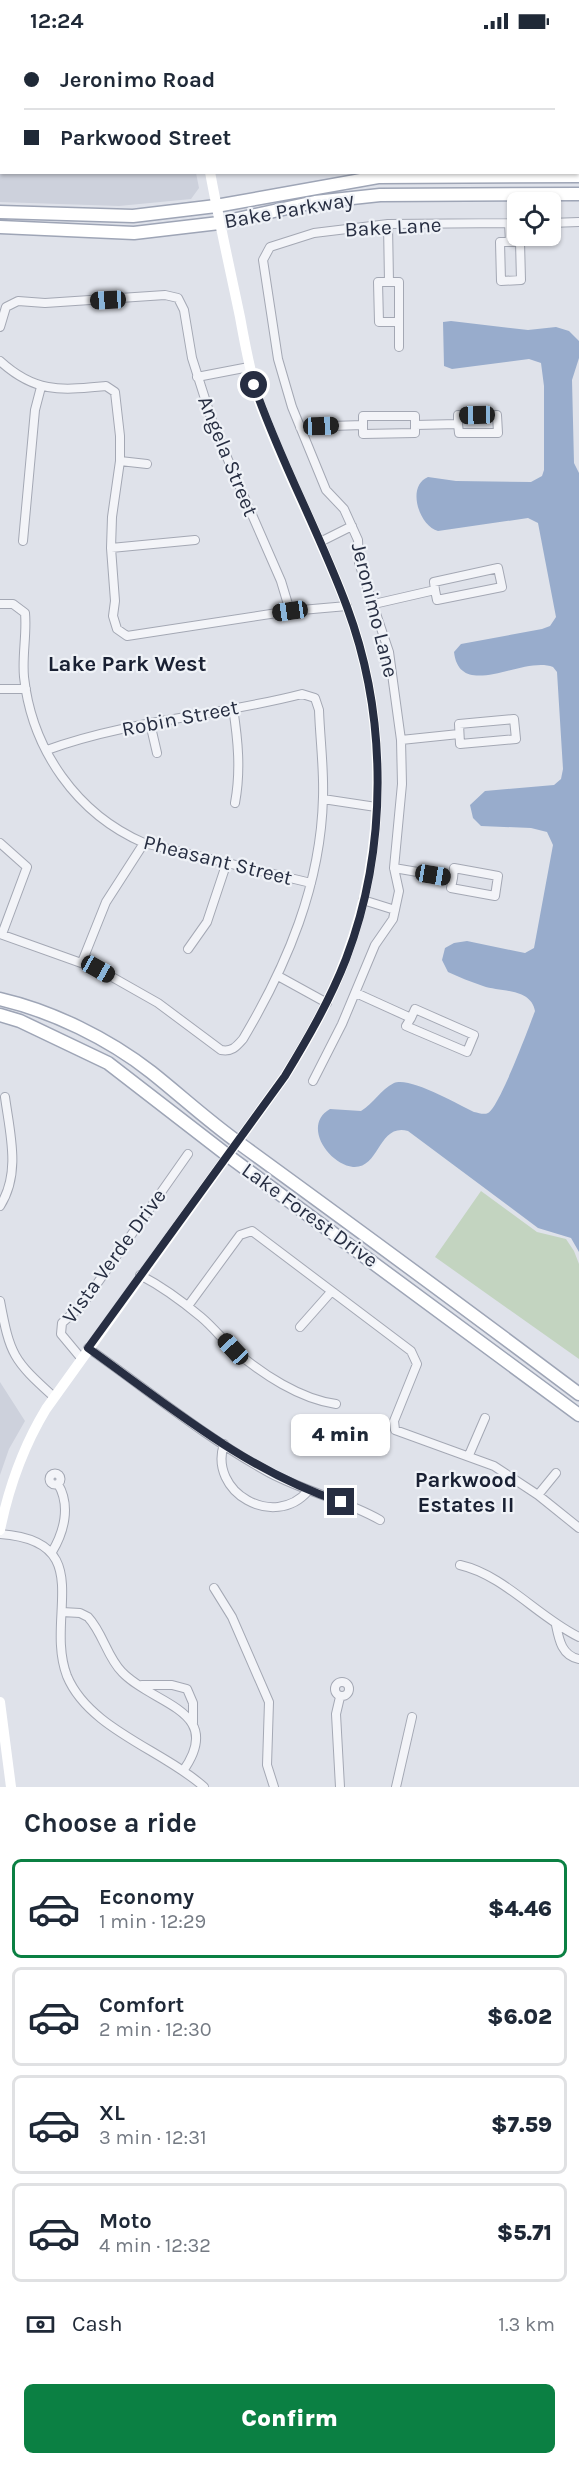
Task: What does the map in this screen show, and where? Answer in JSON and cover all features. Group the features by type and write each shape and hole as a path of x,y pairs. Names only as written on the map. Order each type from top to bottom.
{"main road":[{"path":"0,1532 11,1481 31,1433 88,1348 285,1076 327,1003 349,950 363,900 376,807 378,771 371,700 363,659 347,606 274,438 249,367 210,174"},
{"name":"Bake Parkway","path":"0,212 133,216 216,206 378,177 579,176"},
{"name":"Bake Parkway","path":"0,227 134,233 219,223 315,202 380,195 579,194"},
{"name":"Lake Forest Drive","path":"0,999 19,1003 75,1027 148,1070 237,1142 329,1206 579,1394"},
{"name":"Lake Forest Drive","path":"0,1015 20,1021 108,1063 227,1155 579,1415"},
{"path":"0,1702 11,1787"}],"street":[{"path":"561,223 579,222"},
{"name":"Bake Lane","path":"270,247 314,233 388,224 507,223"},
{"path":"388,224 389,282"},
{"path":"500,242 510,242 520,242 521,280 501,281 500,242"},
{"name":"Jeronimo Lane","path":"270,247 263,266 281,373 326,490 344,509 358,540 359,563 389,652 401,740 402,784 394,868 399,891 395,910 389,927 375,945 356,993 314,1081"},
{"path":"399,322 379,322 378,282 399,282 399,322 399,347"},
{"name":"Angela Street","path":"0,327 9,303 165,296 178,298 184,310 197,377 215,430 281,581 290,611"},
{"path":"1,365 41,387 62,390 106,386 112,389 117,402 120,461 112,517 111,548 115,601 113,616 117,629 127,636 290,611 347,606"},
{"path":"197,377 249,367"},
{"path":"23,541 35,410 41,387"},
{"path":"497,414 498,433 459,433 458,424 458,415 497,414"},
{"path":"363,416 415,416 415,433 363,434 363,425 363,416"},
{"path":"415,425 458,424"},
{"path":"300,427 363,425"},
{"path":"120,461 147,464"},
{"path":"320,542 352,526"},
{"path":"111,548 195,540"},
{"path":"498,568 502,587 437,600 435,590 434,582 498,568"},
{"path":"374,604 435,590"},
{"name":"Pheasant Street","path":"0,604 13,604 25,613 23,667 29,705 47,750 61,776 82,803 118,832 144,843 226,865 311,883"},
{"path":"0,689 26,689"},
{"name":"Robin Street","path":"47,750 81,738 302,694 315,698 319,710 323,799"},
{"path":"233,708 238,762 235,803"},
{"path":"514,720 516,739 460,744 459,734 459,724 514,720"},
{"path":"150,723 157,753"},
{"path":"401,740 459,734"},
{"path":"0,843 27,867 1,934 98,969 158,1003 221,1050 233,1049 243,1039 279,976 311,883 323,799 376,807"},
{"path":"82,962 106,902 144,843"},
{"path":"188,949 207,922 226,865"},
{"path":"394,868 453,878"},
{"path":"454,868 498,876 495,896 451,888 453,878 454,868"},
{"path":"363,900 395,910"},
{"path":"279,976 327,1003"},
{"path":"356,993 411,1018"},
{"path":"415,1009 474,1035 467,1052 406,1026 411,1018 415,1009"},
{"path":"0,1206 9,1186 13,1166 5,1097"},
{"name":"Vista Verde Drive","path":"81,1358 61,1334 62,1323 82,1305 188,1154"},
{"path":"188,1306 240,1235 247,1231 258,1235 411,1351 415,1357 416,1371 394,1421 395,1430 494,1466 538,1495 579,1528"},
{"path":"140,1275 168,1290 233,1349 261,1370 306,1397 336,1404"},
{"path":"300,1327 331,1292"},
{"path":"0,1301 6,1338 15,1357 22,1368 54,1397"},
{"path":"88,1348 224,1444 271,1474 308,1491 358,1507 380,1520"},
{"path":"469,1455 485,1418"},
{"path":"224,1444 220,1456 221,1464 229,1482 248,1503 274,1507 295,1502 308,1491"},
{"path":"538,1495 556,1473"},
{"path":"52,1552 65,1528 63,1495 58,1484"},
{"path":"0,1532 23,1536 52,1552 62,1579 62,1656 76,1692 100,1717 204,1787"},
{"path":"460,1565 490,1576 556,1625 579,1637"},
{"path":"214,1588 232,1617 269,1702 267,1765 274,1787"},
{"path":"62,1612 80,1613 88,1617 117,1667 139,1685 179,1709 193,1725"},
{"path":"556,1625 563,1648 569,1655 579,1659"},
{"path":"139,1685 172,1685 187,1689 193,1703 196,1748 183,1771"},
{"path":"340,1696 336,1714 340,1787"},
{"path":"396,1787 412,1717"},
{"path":"0,1786 11,1787"}],"shaded area":[{"path":"0,174 196,174 199,188 191,199 119,206 0,202"},
{"path":"0,1382 25,1421 9,1449 0,1475"}],"green space":[{"path":"481,1191 537,1232 566,1239 574,1251 579,1264 579,1359 435,1257"}],"water":[{"path":"443,322 528,330 556,327 569,331 579,341 579,358 572,380 574,463 579,473 579,1252 571,1238 538,1228 408,1131 398,1130 391,1134 369,1161 362,1166 353,1167 335,1159 327,1152 318,1134 318,1124 322,1116 330,1109 361,1111 389,1086 401,1082 422,1087 474,1112 488,1113 506,1083 535,1011 528,998 456,976 448,972 442,960 445,948 454,943 467,941 525,953 534,948 553,845 547,832 531,828 481,826 473,818 470,805 485,791 554,785 561,779 563,769 557,672 553,667 540,665 480,676 468,674 459,667 454,652 461,644 542,629 550,626 556,617 538,523 528,518 438,531 425,522 418,506 416,497 418,489 421,482 428,477 456,481 531,482 542,476 544,470 544,386 541,363 529,359 452,369 444,366"}],"district":[{"name":"Lake Park West","path":"127,663"},
{"name":"Parkwood Estates II","path":"466,1492"}],"route":[{"path":"254,385 274,438 347,606 363,659 376,738 378,771 370,862 363,900 349,950 327,1003 308,1038 285,1076 88,1348 239,1455 271,1474 308,1491 341,1502"}]}
